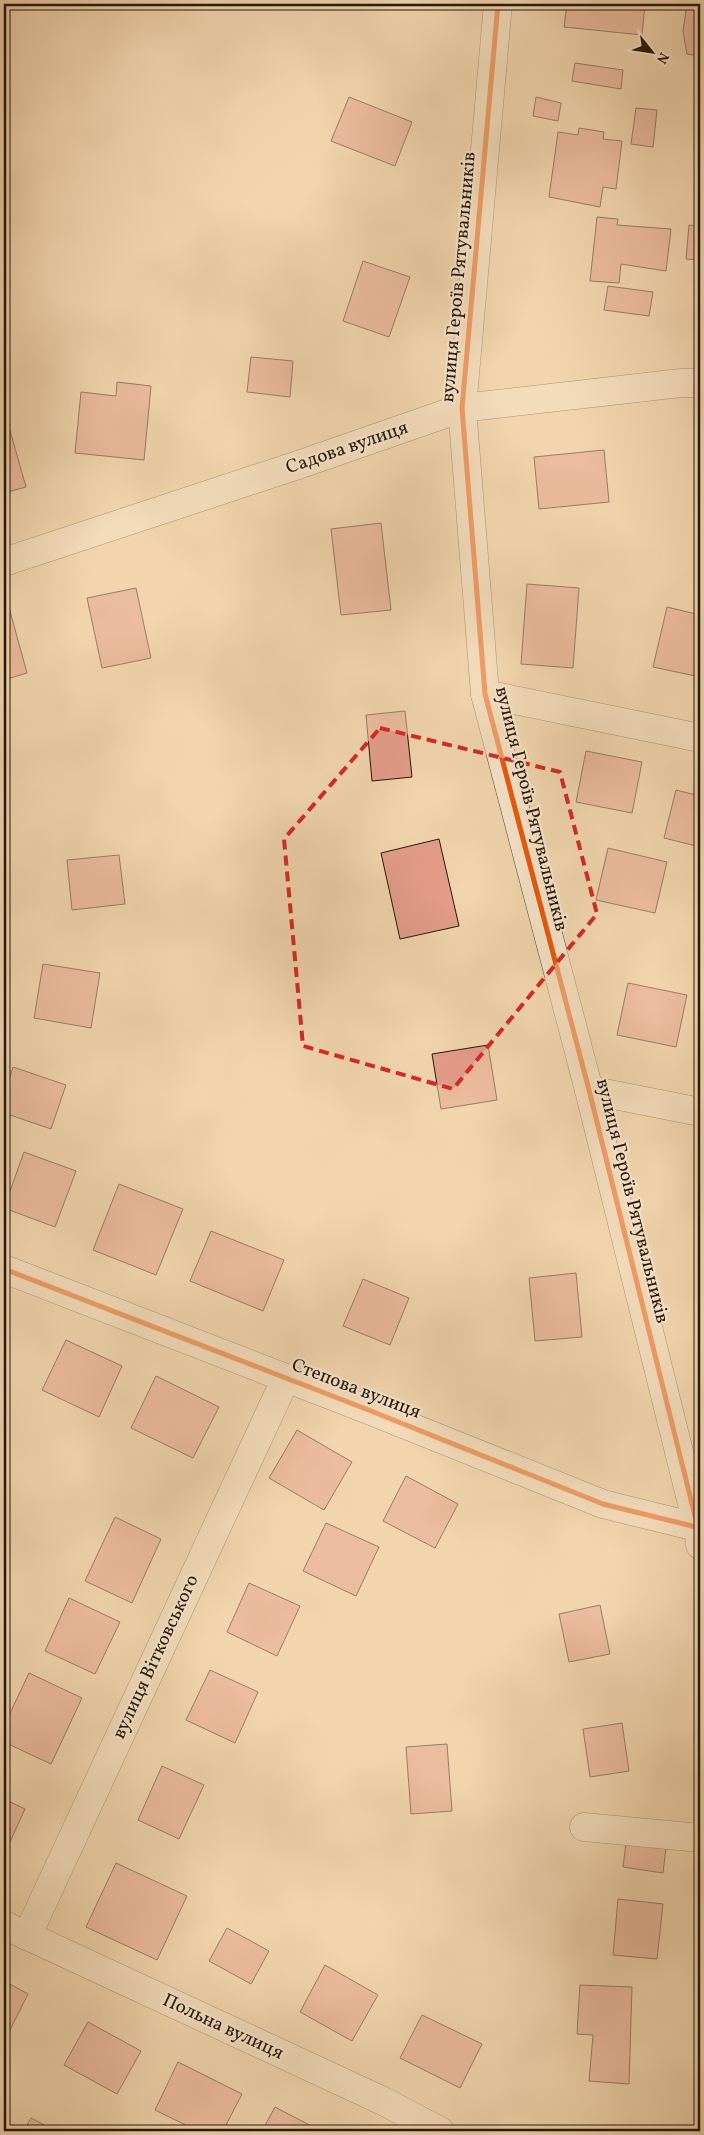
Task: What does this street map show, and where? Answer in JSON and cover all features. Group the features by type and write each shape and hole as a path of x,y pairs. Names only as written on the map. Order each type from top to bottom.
{"street":[{"name":"вулиця Героїв Рятувальників","path":"498,4 462,408 484,694 589,1090 700,1534"},
{"name":"Садова вулиця","path":"4,562 301,464 462,408 672,384 700,383"},
{"path":"484,694 700,738"},
{"path":"589,1090 700,1112"},
{"name":"Степова вулиця","path":"4,1269 286,1378 603,1504 700,1534"},
{"name":"вулиця Вітковського","path":"15,1931 286,1378"},
{"path":"584,1827 700,1838"},
{"name":"Польна вулиця","path":"15,1931 383,2101 440,2131"}],"highlighted area":[{"path":"380,728 560,772 597,914 453,1089 303,1046 284,839"}],"building":[{"path":"567,4 645,4 642,35 564,27"},
{"path":"687,4 700,4 700,56 687,54 683,31"},
{"path":"575,63 623,70 621,89 572,81"},
{"path":"349,97 412,122 395,166 331,141"},
{"path":"536,97 561,103 558,121 533,116"},
{"path":"636,108 657,110 653,147 631,144"},
{"path":"579,128 604,132 603,139 622,141 616,189 603,187 600,207 549,197 558,132 578,135"},
{"path":"597,217 618,219 617,225 671,229 666,271 621,264 619,283 590,281"},
{"path":"689,225 700,226 700,260 686,259"},
{"path":"363,261 410,277 389,337 343,321"},
{"path":"608,286 653,292 649,316 604,310"},
{"path":"251,357 293,361 290,397 247,392"},
{"path":"117,382 151,386 144,460 75,453 81,392 116,396"},
{"path":"7,420 26,487 4,493 4,421"},
{"path":"604,450 609,502 539,509 534,457"},
{"path":"381,523 391,610 341,615 331,529"},
{"path":"527,584 579,588 573,668 521,664"},
{"path":"136,588 151,658 102,668 87,598"},
{"path":"8,604 27,673 4,680 4,605"},
{"path":"667,607 700,615 700,677 653,667"},
{"path":"405,711 412,777 372,781 366,715"},
{"path":"586,751 642,762 632,813 576,802"},
{"path":"676,790 700,796 700,847 664,838"},
{"path":"439,839 459,926 400,939 381,853"},
{"path":"608,848 667,862 655,913 596,900"},
{"path":"119,855 125,904 72,910 67,860"},
{"path":"43,964 100,973 91,1028 34,1018"},
{"path":"628,983 687,995 676,1047 617,1035"},
{"path":"488,1045 497,1100 441,1109 432,1054"},
{"path":"13,1067 66,1085 51,1129 4,1113 4,1095"},
{"path":"24,1152 76,1171 55,1227 4,1208"},
{"path":"119,1184 183,1209 156,1275 93,1250"},
{"path":"211,1231 284,1260 263,1311 190,1281"},
{"path":"576,1273 582,1337 535,1341 529,1278"},
{"path":"363,1279 409,1298 390,1345 343,1326"},
{"path":"66,1340 122,1366 99,1417 42,1390"},
{"path":"156,1376 219,1407 193,1458 131,1428"},
{"path":"297,1430 352,1462 324,1510 269,1478"},
{"path":"406,1476 458,1504 435,1548 383,1521"},
{"path":"115,1517 161,1539 132,1603 85,1581"},
{"path":"326,1523 379,1547 356,1596 303,1571"},
{"path":"249,1583 300,1606 277,1656 227,1632"},
{"path":"69,1598 120,1622 95,1674 45,1651"},
{"path":"600,1605 610,1654 569,1662 559,1614"},
{"path":"210,1670 258,1692 235,1743 186,1720"},
{"path":"29,1673 82,1698 51,1764 4,1742 4,1726"},
{"path":"622,1723 629,1771 590,1777 583,1729"},
{"path":"447,1744 452,1811 411,1814 406,1747"},
{"path":"162,1766 204,1785 179,1839 138,1820"},
{"path":"4,1799 25,1809 4,1855"},
{"path":"626,1843 666,1848 663,1873 623,1867"},
{"path":"116,1863 187,1896 157,1960 86,1927"},
{"path":"618,1899 663,1904 657,1959 613,1955"},
{"path":"227,1928 269,1951 251,1984 209,1961"},
{"path":"325,1965 378,1995 352,2041 300,2012"},
{"path":"4,1981 28,1994 4,2042"},
{"path":"580,1985 632,1987 629,2084 589,2081 593,2035 577,2034"},
{"path":"422,2015 482,2044 460,2088 400,2058"},
{"path":"88,2022 141,2051 117,2094 64,2065"},
{"path":"178,2062 242,2094 223,2131 198,2131 155,2110"},
{"path":"275,2107 321,2131 262,2131"},
{"path":"31,2118 56,2131 24,2131"}],"cycle path":[{"path":"498,4 462,408 485,694 589,1090 698,1528 700,1545"},
{"path":"4,1269 366,1409 603,1504 700,1528"}]}
